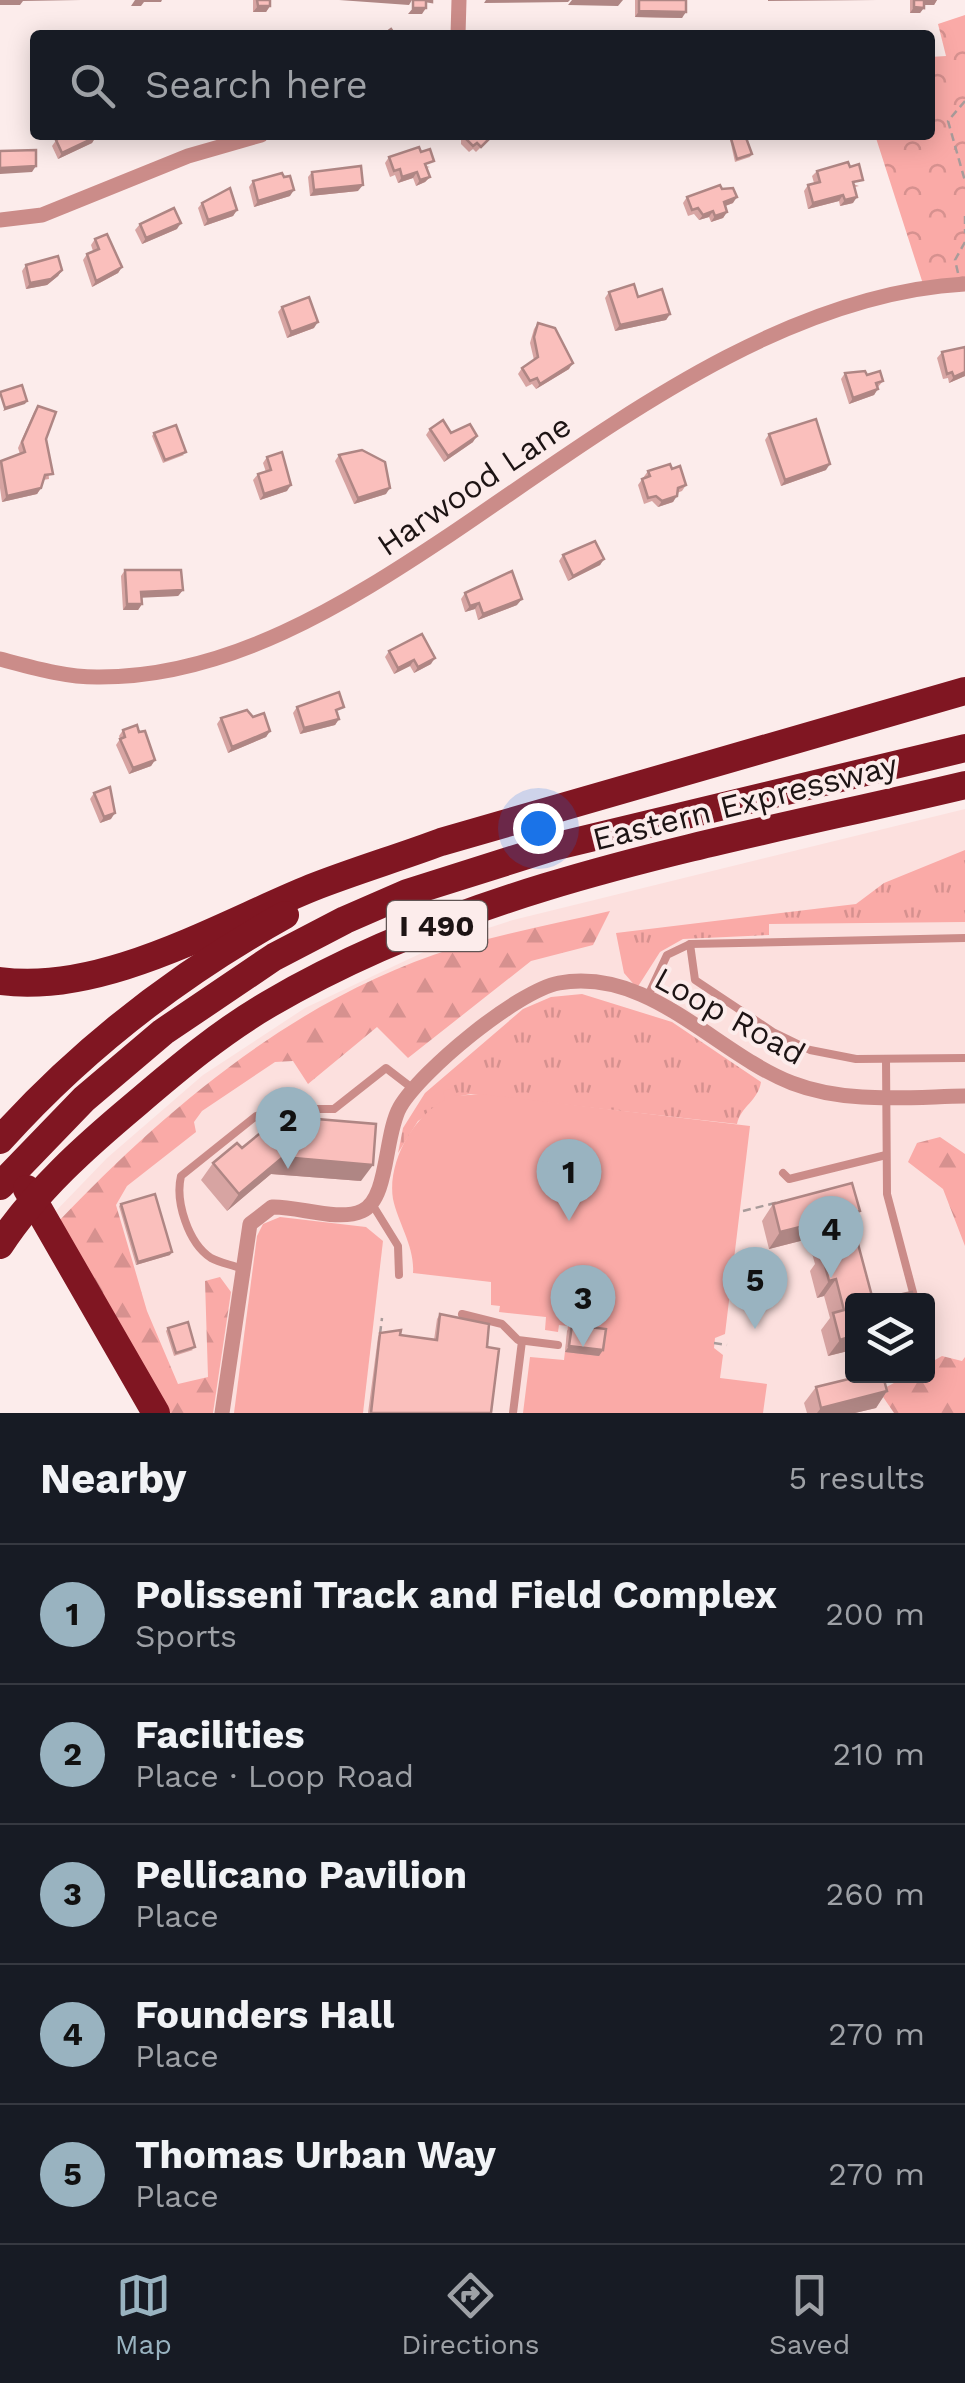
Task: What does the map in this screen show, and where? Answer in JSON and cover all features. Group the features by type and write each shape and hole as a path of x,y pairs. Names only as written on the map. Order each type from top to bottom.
{"highway":[{"path":"0,981 34,986 84,978 357,870 493,826 965,691"},
{"name":"Eastern Expressway","path":"0,1186 84,1099 163,1032 260,966 345,920 407,893 553,847 965,748"},
{"name":"Eastern Expressway","path":"0,1245 84,1148 182,1065 267,1005 341,967 496,902 649,859 965,785"},
{"path":"136,1413 0,1141 94,1048 207,961 393,860"},
{"path":"0,1173 156,1413"}],"street":[{"path":"458,30 459,0"},
{"path":"0,220 42,215 188,156 244,140"},
{"name":"Harwood Lane","path":"0,659 63,674 124,676 195,664 273,636 361,592 613,425 747,348 855,306 962,284"},
{"name":"Loop Road","path":"372,1204 380,1188 393,1120 413,1089 506,1008 541,988 586,982 648,998 790,1082 836,1095 965,1096"},
{"path":"222,1413 250,1224 262,1211 282,1207 348,1214 372,1204"}],"lane":[{"path":"648,998 667,955 690,944 965,938"},
{"path":"690,944 695,980 773,1032 832,1055 965,1058"},
{"path":"886,1058 887,1194 913,1293"},
{"path":"242,1269 212,1258 199,1246 182,1210 178,1191 181,1176 268,1111 325,1113 386,1068 413,1089"},
{"path":"783,1173 790,1178 886,1154"},
{"path":"372,1204 398,1246 399,1275"},
{"path":"462,1314 502,1324 522,1341 558,1345"},
{"path":"513,1413 522,1341"}],"path":[{"path":"965,101 948,121 965,182"},
{"path":"965,216 965,233"},
{"path":"962,284 956,260 965,242"},
{"path":"743,1212 783,1201"},
{"path":"380,1335 382,1318"},
{"path":"714,1343 727,1345"}],"shaded area":[{"path":"965,809 965,1413 168,1413 52,1215 107,1158 203,1075 305,1008 445,942 513,920"}],"green space":[{"path":"965,15 965,277 923,284 877,140 935,140 935,57 946,56 938,24"},
{"path":"965,850 965,922 769,924 769,935 683,939 660,952 637,988 624,973 616,933 856,904 884,883"},
{"path":"610,911 593,945 531,961 408,1058 377,1027 308,1084 293,1061 275,1062 202,1111 194,1122 196,1132 127,1186 116,1205 147,1311 178,1384 208,1377 205,1281 220,1277 231,1292 213,1413 168,1413 57,1223 190,1097 289,1026 342,995 454,948"},
{"path":"582,994 672,1022 761,1082 737,1124 471,1094 455,1097 418,1121 398,1153 403,1128 425,1093 523,1009 551,997"},
{"path":"453,1088 455,1096 481,1094 750,1126 725,1334 715,1338 714,1348 723,1355 720,1378 767,1384 763,1413 523,1413 530,1357 564,1360 568,1326 559,1325 558,1332 545,1330 546,1317 499,1312 500,1306 491,1305 491,1282 413,1273 411,1254 393,1199 394,1171 405,1142 423,1117 445,1100 443,1091"},
{"path":"940,1137 965,1154 965,1246 943,1189 908,1162 917,1143"},
{"path":"280,1217 366,1227 383,1241 363,1413 234,1413 257,1236 263,1224"},
{"path":"942,1356 962,1361 965,1357 965,1413 894,1413 879,1391 894,1383 935,1383 935,1360"}],"building":[{"path":"257,0 270,0 270,6 258,6"},
{"path":"413,0 432,0 432,2 426,1 426,8 413,8"},
{"path":"639,0 686,0 686,12 639,11"},
{"path":"914,0 924,0 924,8 914,7"},
{"path":"56,140 90,140 62,153"},
{"path":"467,140 488,140 481,147 477,143 473,146"},
{"path":"731,140 747,140 752,154 737,159"},
{"path":"419,147 421,152 430,149 434,161 425,164 430,177 420,180 417,172 402,177 400,169 394,171 389,157"},
{"path":"36,150 36,166 0,168 0,151"},
{"path":"848,162 850,167 859,164 863,180 853,182 857,197 845,200 843,195 813,203 808,185 820,182 817,171"},
{"path":"361,166 363,185 314,190 312,172"},
{"path":"282,173 284,177 290,176 294,190 258,201 253,181"},
{"path":"720,185 722,189 733,188 737,197 724,202 727,212 715,216 713,211 703,215 698,208 692,210 687,197"},
{"path":"230,188 237,210 208,220 202,203"},
{"path":"174,208 181,223 146,238 140,224"},
{"path":"107,234 122,267 96,281 87,254 99,249 95,239"},
{"path":"58,256 62,270 51,279 30,283 26,265"},
{"path":"634,284 638,297 662,289 670,314 620,325 609,292"},
{"path":"309,297 318,322 291,332 282,307"},
{"path":"538,323 555,328 573,363 540,384 537,378 530,381 522,368 538,357 534,337"},
{"path":"965,347 965,372 954,377 952,372 947,374 942,352"},
{"path":"865,371 867,375 880,371 883,381 876,383 878,389 853,398 845,373"},
{"path":"22,385 27,401 5,408 0,392"},
{"path":"38,406 56,412 46,439 53,474 45,475 41,488 7,496 1,461 25,452 22,442"},
{"path":"816,419 830,464 785,480 769,434"},
{"path":"443,420 451,433 470,424 477,436 448,456 430,429"},
{"path":"176,425 186,452 165,460 154,433"},
{"path":"362,450 385,462 390,488 358,498 339,455"},
{"path":"282,452 291,485 264,494 258,474 271,470 267,457"},
{"path":"670,464 672,469 680,466 686,485 678,488 677,496 662,501 656,496 648,498 642,479 650,476 648,471"},
{"path":"595,541 604,559 573,576 563,555"},
{"path":"125,570 181,570 183,590 141,592 142,604 127,604"},
{"path":"512,571 522,599 483,614 479,603 470,606 465,593"},
{"path":"422,634 435,658 418,667 414,660 398,668 389,651"},
{"path":"339,692 344,707 336,710 339,719 304,728 297,707"},
{"path":"247,710 253,717 264,713 270,731 232,747 221,718"},
{"path":"137,725 139,732 145,731 155,760 133,768 120,739 125,737 123,730"},
{"path":"110,787 115,813 104,817 94,793"},
{"path":"281,1116 376,1124 373,1165 283,1157 239,1194 213,1163 237,1143 242,1148"},
{"path":"852,1183 860,1211 850,1214 871,1293 845,1293 845,1338 840,1340 833,1313 844,1310 836,1279 829,1281 822,1254 828,1252 820,1222 780,1232 773,1204"},
{"path":"155,1194 172,1252 138,1262 121,1204"},
{"path":"440,1314 489,1324 487,1347 499,1349 491,1413 371,1413 380,1333 401,1330 400,1335 437,1340"},
{"path":"188,1322 195,1347 176,1353 168,1328"},
{"path":"572,1325 606,1329 603,1350 569,1346"},
{"path":"845,1380 845,1383 885,1383 887,1391 821,1408 816,1387"}],"place":[{"name":"Facilities","path":"288,1169"},
{"name":"Polisseni Track and Field Complex","path":"569,1221"},
{"name":"Founders Hall","path":"831,1278"},
{"name":"Thomas Urban Way","path":"755,1329"},
{"name":"Pellicano Pavilion","path":"583,1347"}]}
